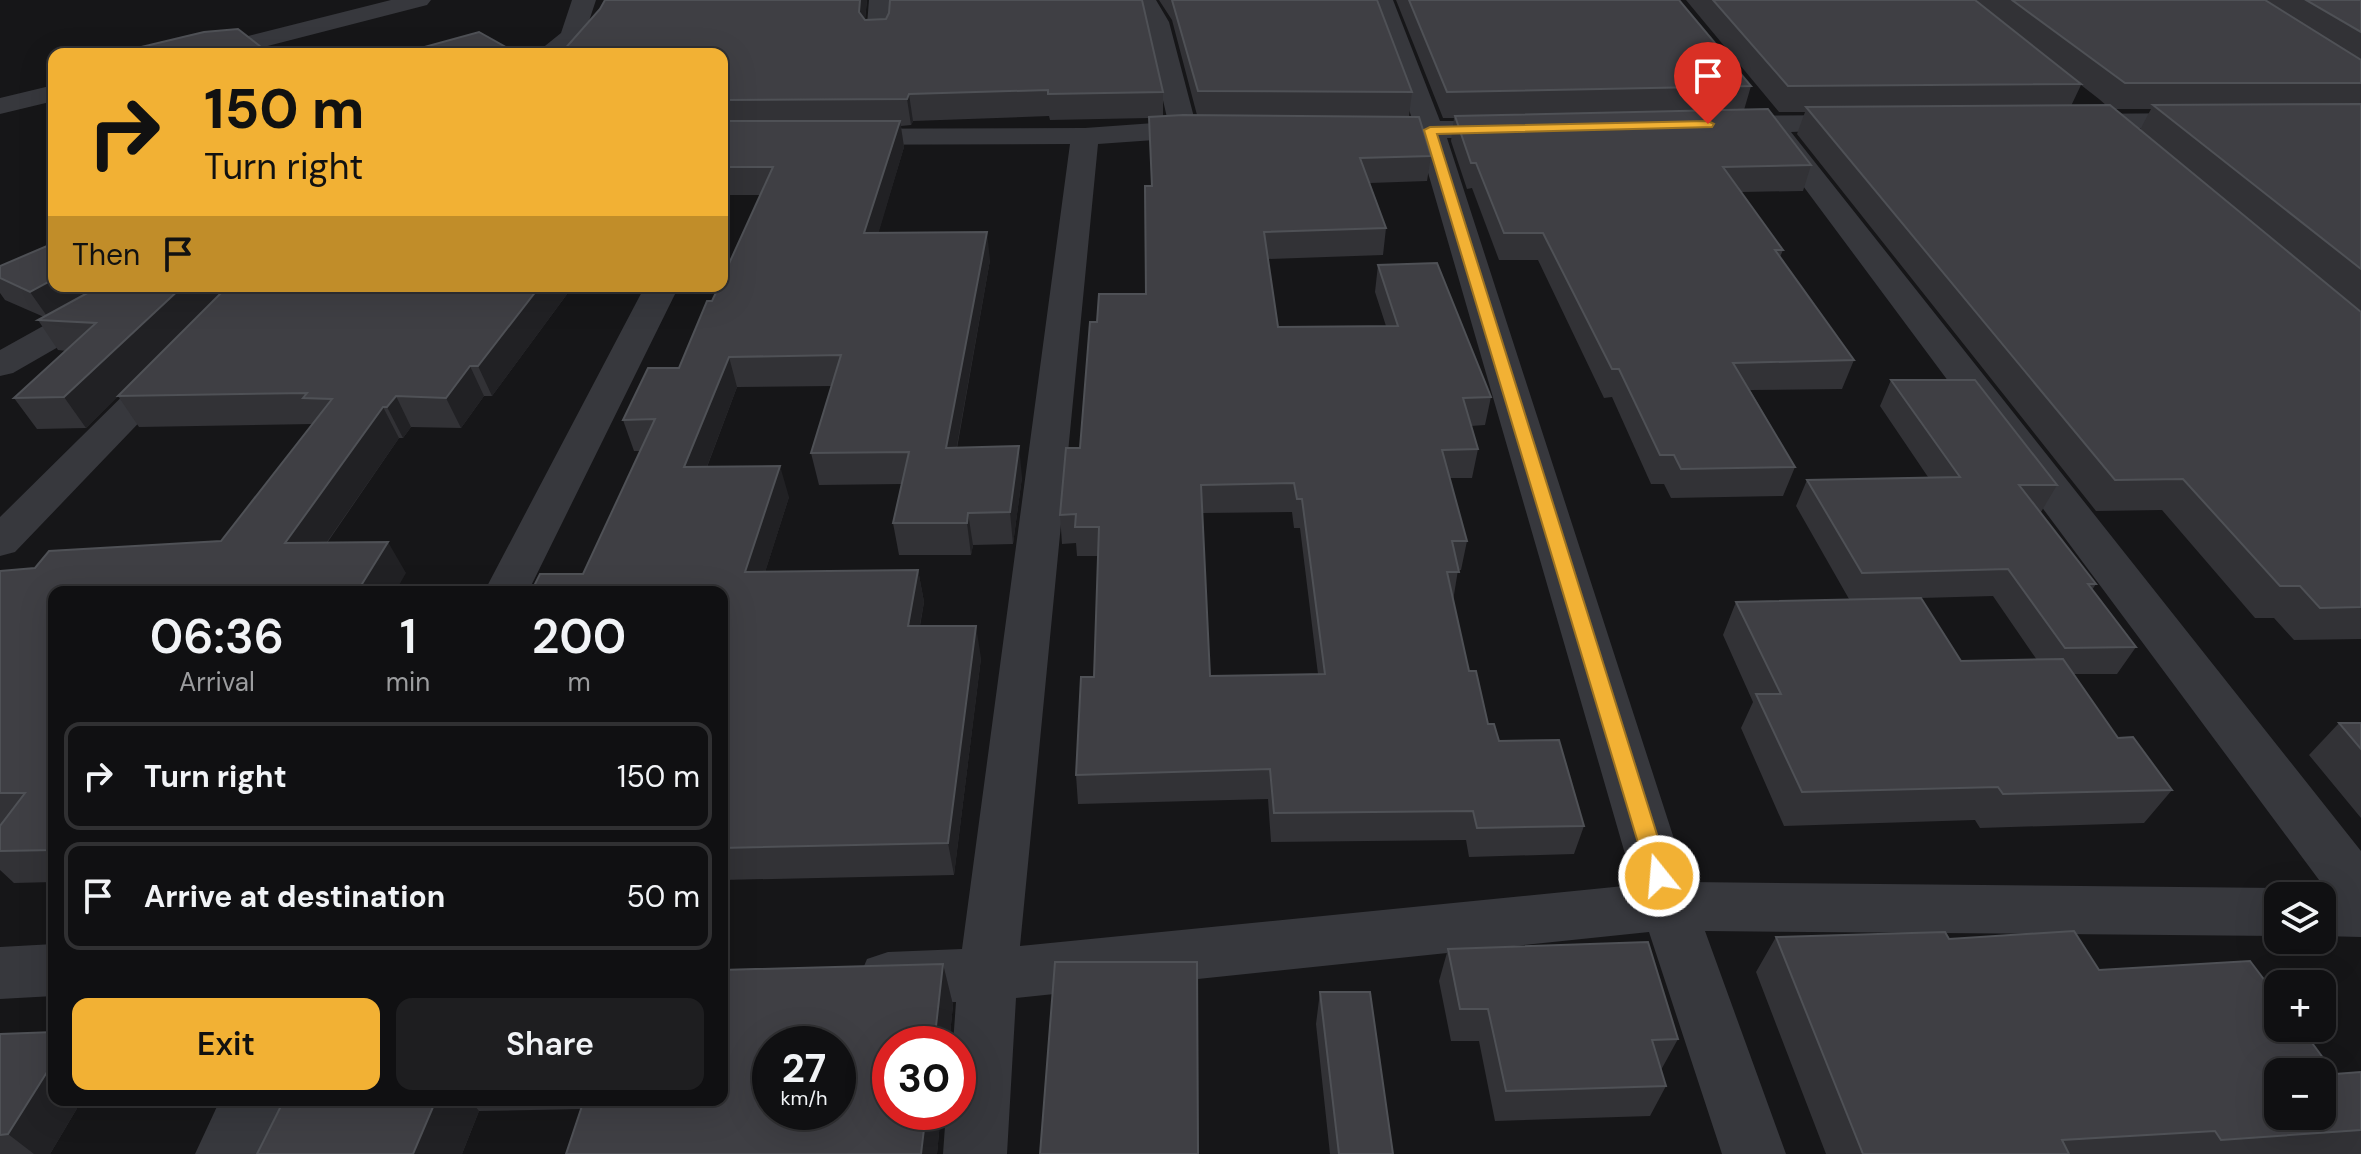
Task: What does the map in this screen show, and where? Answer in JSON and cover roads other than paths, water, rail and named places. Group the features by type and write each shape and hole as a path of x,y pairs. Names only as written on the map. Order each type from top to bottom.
{"street":[{"path":"230,48 419,0"},
{"path":"556,48 572,36 584,0"},
{"path":"878,37 881,0"},
{"path":"1144,0 1157,22 1183,128"},
{"path":"1381,0 1430,130 1668,906 1754,1154"},
{"path":"1740,86 2361,893"},
{"path":"0,106 48,94"},
{"path":"2071,94 2143,152"},
{"path":"2042,122 2234,121"},
{"path":"1693,125 1882,123"},
{"path":"730,144 1085,136 1183,128 1245,129"},
{"path":"1337,129 1538,128"},
{"path":"975,1154 988,975 1085,136"},
{"path":"0,365 129,292"},
{"path":"0,542 247,292"},
{"path":"509,586 659,292"},
{"path":"831,979 988,975 1668,906 2264,912"},
{"path":"2336,912 2361,913"},
{"path":"0,973 48,970"},
{"path":"227,1154 251,1106"}]}
